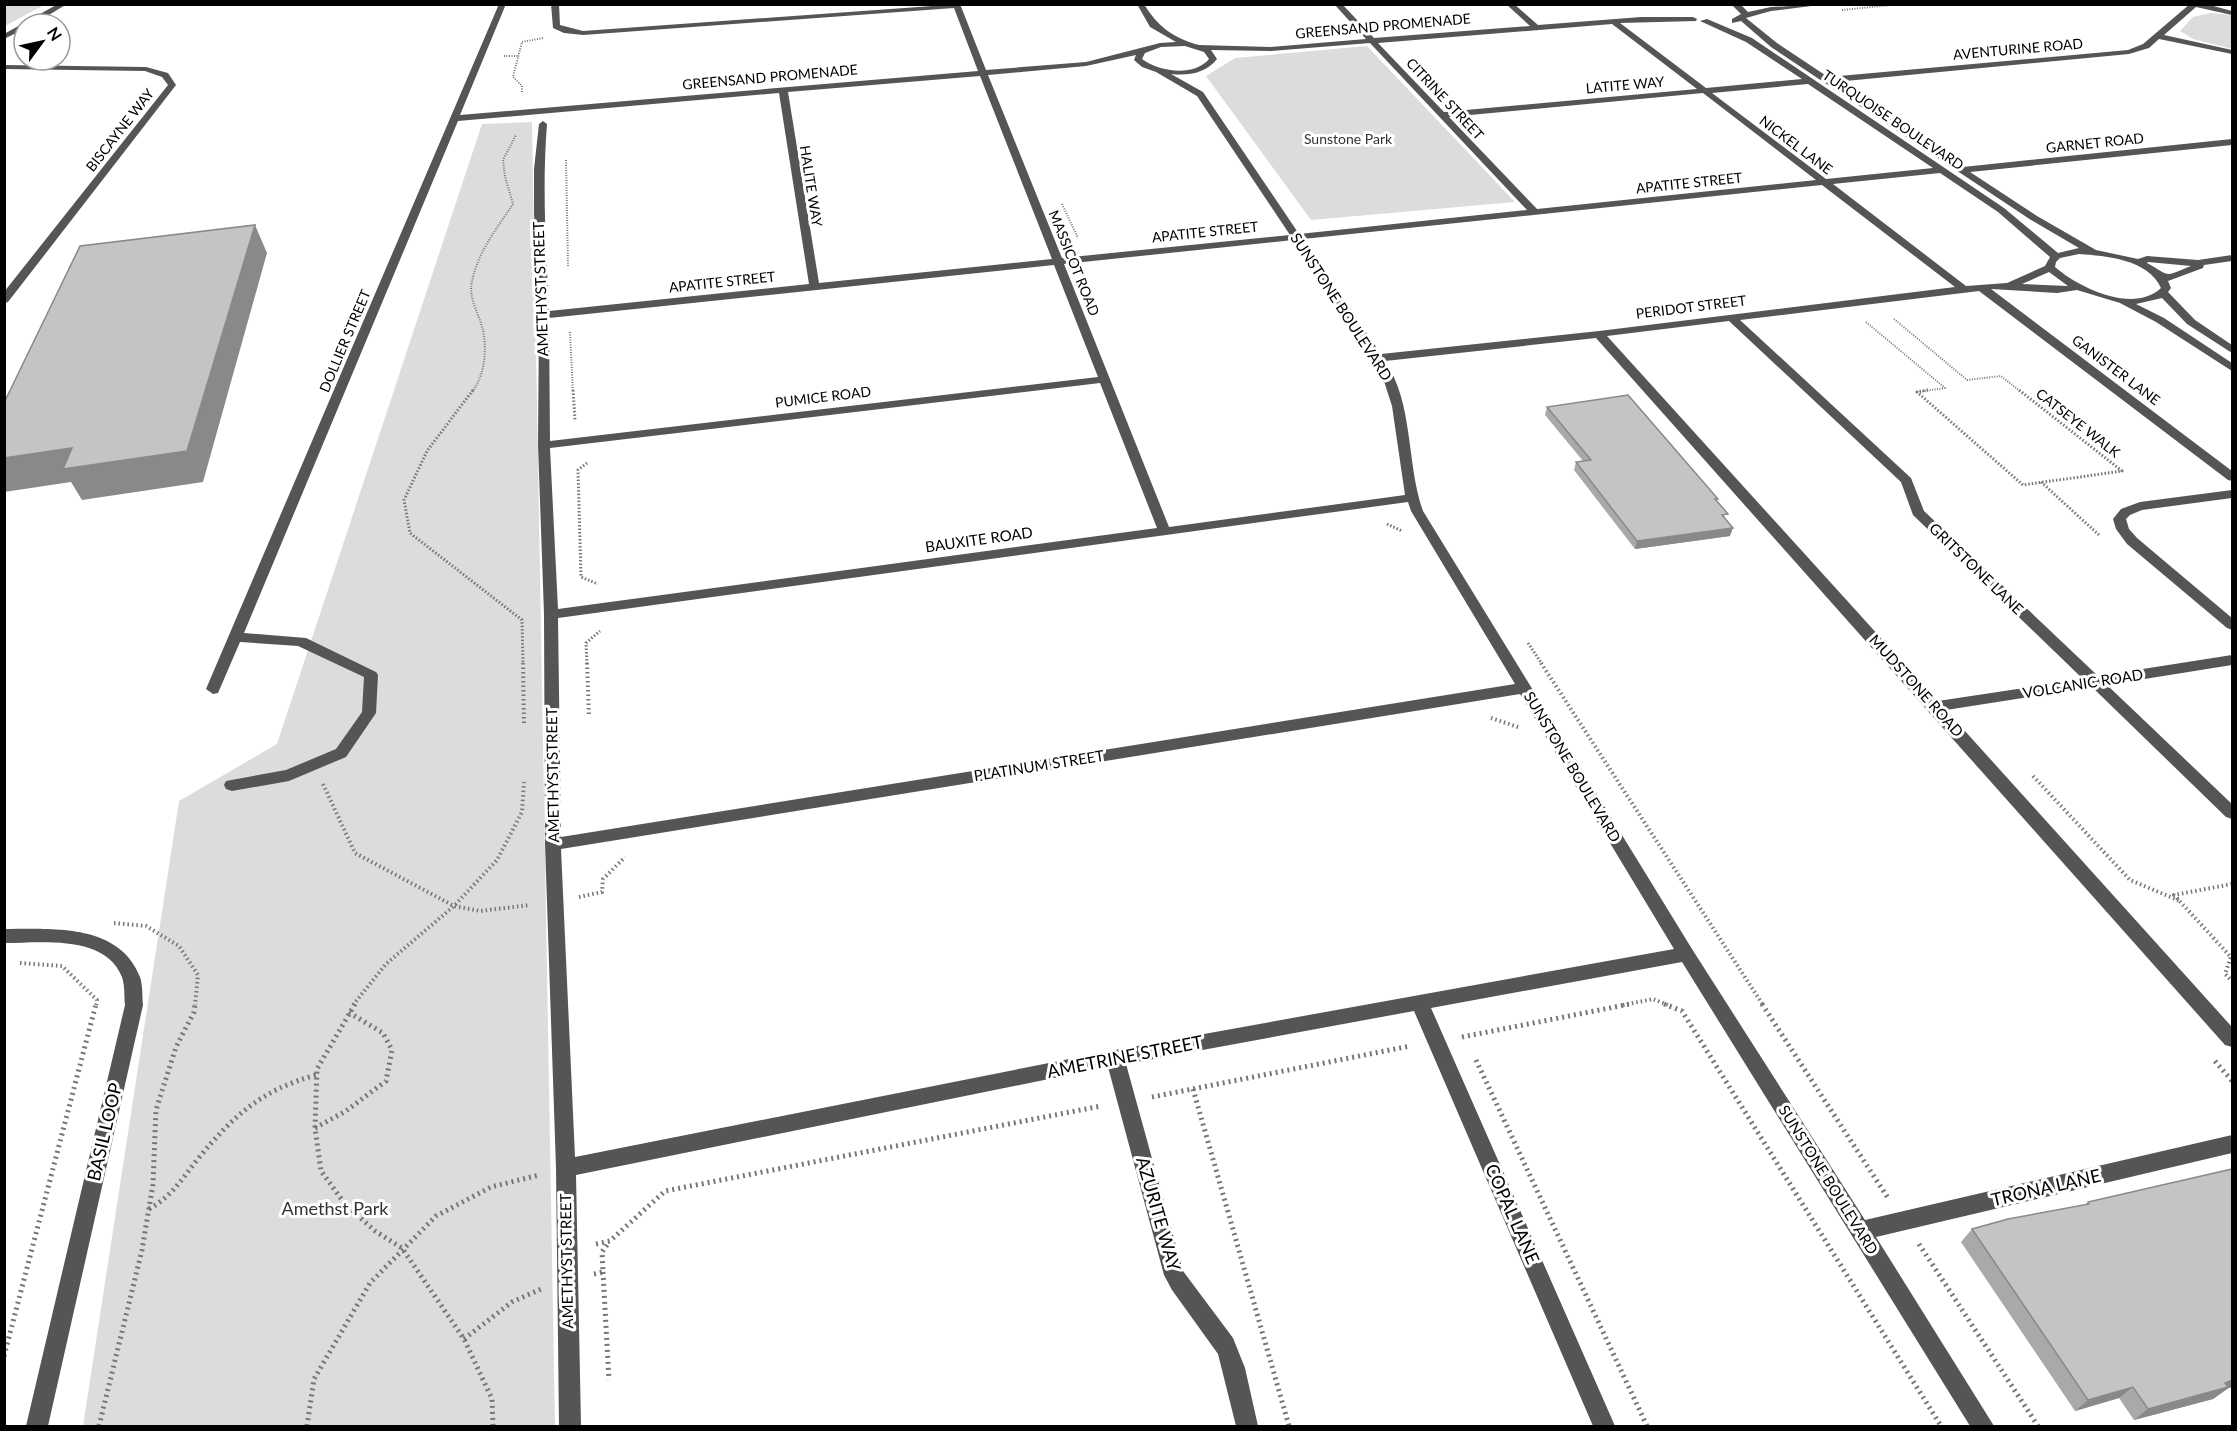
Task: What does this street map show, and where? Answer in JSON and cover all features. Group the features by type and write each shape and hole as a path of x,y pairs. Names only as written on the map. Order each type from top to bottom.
{"street":[{"path":"50,12 64,4"},
{"name":"DOLLIER STREET","path":"213,689 503,4"},
{"path":"555,4 556,26 575,33 784,15 957,5"},
{"path":"1140,4 1153,25 1185,44"},
{"name":"CITRINE STREET","path":"1336,4 1534,212"},
{"path":"1509,4 1537,28"},
{"name":"TURQUOISE BOULEVARD","path":"1734,4 1744,11 1744,16 1763,37 2034,218 2093,252"},
{"path":"1693,19 1726,22 1786,7 1824,4"},
{"name":"MASSICOT ROAD","path":"957,5 1107,379 1165,532"},
{"path":"2195,5 2232,13"},
{"name":"AVENTURINE ROAD","path":"1827,80 2116,54 2140,49 2195,5"},
{"name":"GREENSAND PROMENADE","path":"1641,19 1673,9 1693,19"},
{"name":"GREENSAND PROMENADE","path":"1086,64 1146,49 1185,44 1201,47 1271,49 1641,19 1693,19"},
{"name":"NICKEL LANE","path":"1613,21 1964,289"},
{"name":"TURQUOISE BOULEVARD","path":"1704,21 1740,35 1810,81 2001,210 2049,252 2057,256"},
{"path":"1150,68 1138,60 1146,49 1153,25"},
{"path":"2158,36 2232,52"},
{"path":"1201,47 1212,54 1214,59 1211,63"},
{"name":"GREENSAND PROMENADE","path":"1200,82 1211,63 1271,49"},
{"name":"GREENSAND PROMENADE","path":"456,118 1086,64 1118,65"},
{"path":"1134,66 1181,72 1200,82"},
{"name":"BISCAYNE WAY","path":"4,67 146,69 165,75 172,85 4,300"},
{"name":"SUNSTONE BOULEVARD","path":"1160,70 1200,82 1295,237 1387,372 1395,395 1405,474 1411,498 1428,531 1686,954 1983,1426"},
{"name":"LATITE WAY","path":"1442,115 1810,81"},
{"name":"HALITE WAY","path":"783,90 814,286"},
{"path":"512,113 526,115 543,124 569,110 593,106"},
{"name":"AMETHYST STREET","path":"543,124 539,169 539,213 544,315 544,445 551,614 554,844 566,1168 570,1426"},
{"name":"GARNET ROAD","path":"1961,170 2232,142"},
{"name":"APATITE STREET","path":"544,315 1942,170"},
{"path":"2068,252 2093,252 2138,263 2160,277 2166,288 2163,293 2154,298 2121,300 2088,294 2058,278 2050,268 2051,261 2057,256 2068,252"},
{"path":"2138,263 2147,259 2198,263 2232,258"},
{"path":"2160,277 2175,276 2199,266 2198,263"},
{"name":"PERIDOT STREET","path":"2009,286 2050,268"},
{"name":"PERIDOT STREET","path":"1377,358 1599,334 1964,289 2009,286 2066,290 2074,288"},
{"name":"GANISTER LANE","path":"1982,288 2232,477"},
{"path":"2163,293 2191,322 2232,350"},
{"path":"2121,300 2179,331 2232,368"},
{"name":"GRITSTONE LANE","path":"1731,317 1906,481 1918,512 2232,813"},
{"name":"MUDSTONE ROAD","path":"1599,334 2232,1039"},
{"name":"PUMICE ROAD","path":"544,445 1107,379"},
{"path":"2232,494 2140,506 2127,510 2121,515 2119,521 2121,529 2132,541 2232,625"},
{"name":"BAUXITE ROAD","path":"551,614 1411,498"},
{"path":"232,785 289,775 341,753 369,713 371,675 301,642 235,636"},
{"name":"VOLCANIC ROAD","path":"1934,707 2232,660"},
{"name":"PLATINUM STREET","path":"554,844 1524,688"},
{"name":"BASIL LOOP","path":"4,936 82,939 114,951 131,977 134,1005 37,1426"},
{"name":"AMETRINE STREET","path":"566,1168 1115,1059 1419,1001 1686,954"},
{"name":"COPAL LANE","path":"1419,1001 1605,1426"},
{"name":"AZURITE WAY","path":"1115,1059 1174,1275 1184,1292 1220,1337 1230,1361 1247,1426"},
{"name":"TRONA LANE","path":"1860,1231 2232,1144"}],"path":[{"path":"1833,10 1901,4"},
{"path":"518,56 513,77 522,86 522,94"},
{"path":"518,130 502,160 513,204 482,250 471,283 473,304 483,331 484,365 478,384 427,451 404,500 410,533 522,620 524,734"},
{"path":"566,155 568,271"},
{"path":"1058,195 1078,238"},
{"name":"CATSEYE WALK","path":"1866,322 1944,388 1917,392 2023,484 2122,471 2001,376 1967,380 1894,319"},
{"path":"577,327 570,331 574,420 584,423"},
{"path":"591,460 578,470 581,577 607,588"},
{"path":"1379,520 1406,532"},
{"path":"589,716 586,643 609,625"},
{"path":"1526,639 2038,1426"},
{"path":"1490,717 1524,730 1528,738 1588,734"},
{"path":"314,764 355,853 454,906 480,911 556,902 602,892 603,879 626,856"},
{"path":"493,1426 492,1399 464,1339 402,1248 375,1231 345,1204 321,1171 315,1128 316,1075 317,1069 348,1012 386,964 454,906 497,860 522,812 525,779"},
{"path":"2232,884 2174,895 2231,957 2225,974 2232,981"},
{"path":"99,1426 142,1250 153,1184 156,1110 177,1047 194,1012 198,975 180,945 146,926 110,923"},
{"path":"4,1356 97,1000 62,966 16,963"},
{"path":"568,1251 610,1241 665,1191 1653,999 1682,1011 1941,1426"},
{"path":"315,1128 354,1106 387,1081 392,1050 383,1033 348,1012"},
{"path":"1465,1036 1470,1047"},
{"path":"2209,1054 2232,1081"},
{"path":"1475,1058 1647,1426"},
{"path":"149,1209 168,1199 224,1126 259,1096 291,1081 316,1075"},
{"path":"1193,1089 1289,1426"},
{"path":"308,1426 314,1379 370,1283 402,1248 436,1216 491,1187 566,1168"},
{"path":"603,1272 609,1380"}],"green space":[{"path":"5,4 44,4 31,12 12,12 12,22 5,26"},
{"path":"2210,13 2232,15 2232,49 2193,39 2180,31 2193,17"},
{"name":"Sunstone Park","path":"1367,46 1515,202 1311,220 1206,76 1235,58"},
{"name":"Amethst Park","path":"532,122 555,1426 83,1426 179,801 277,744 482,124"}],"building":[{"path":"255,225 187,451 63,469 72,448 4,458 4,403 80,246"},
{"path":"1628,395 1718,499 1715,499 1728,514 1722,515 1733,528 1637,541 1576,462 1591,460 1547,407"},
{"path":"2232,1169 2232,1380 2225,1383 2228,1387 2148,1409 2133,1387 2088,1400 1972,1229 2008,1219 2089,1204 2088,1202"}]}
